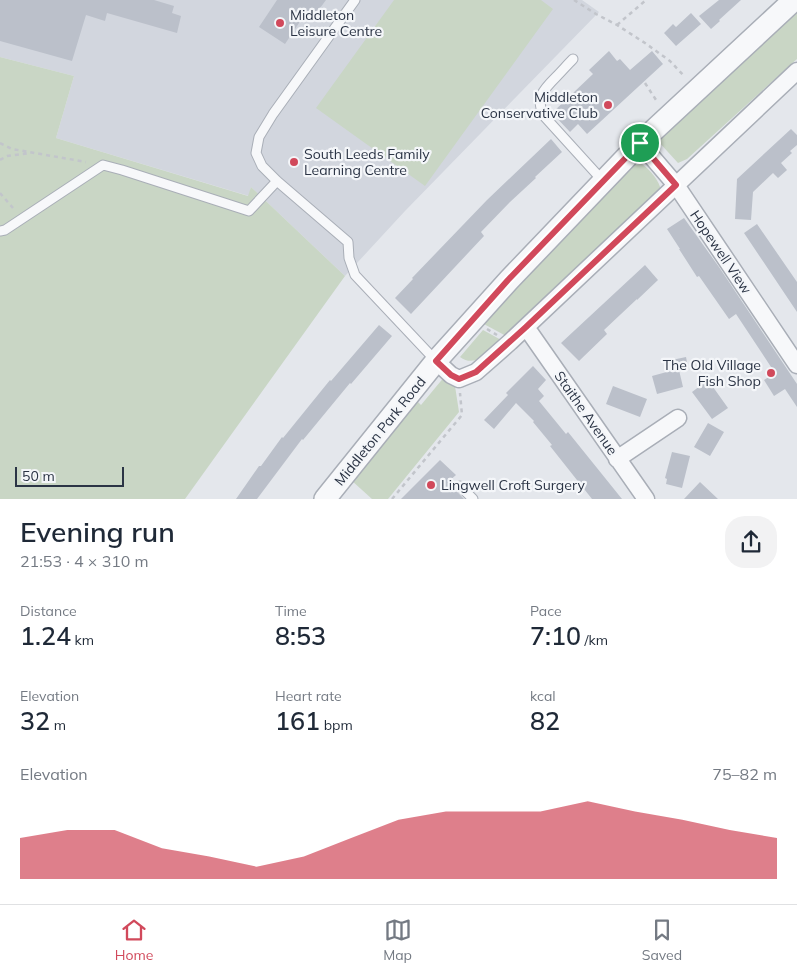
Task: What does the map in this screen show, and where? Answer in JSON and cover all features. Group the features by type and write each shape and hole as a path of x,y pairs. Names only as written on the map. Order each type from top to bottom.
{"street":[{"name":"Middleton Park Road","path":"325,499 436,361 508,280 640,143 794,0"},
{"path":"436,361 451,375 459,379 476,372 797,71"},
{"name":"Hopewell View","path":"640,143 676,185 797,365"},
{"name":"Staithe Avenue","path":"526,327 646,499"},
{"path":"617,459 678,418"}],"lane":[{"path":"355,0 273,114 259,136 256,153 262,166 277,181 348,242 349,258 355,275 436,361"},
{"path":"573,59 544,90 541,96 541,110 544,116 603,181"},
{"path":"0,231 103,165 249,211 277,181"},
{"path":"460,486 473,499"}],"path":[{"path":"574,0 617,25 670,61 697,90"},
{"path":"617,25 646,0"},
{"path":"645,83 670,115"},
{"path":"0,143 12,149 103,165"},
{"path":"0,160 7,156 34,152"},
{"path":"0,193 13,208"},
{"path":"472,321 510,342"},
{"path":"392,499 462,416 459,379"}],"shaded area":[{"name":"South Leeds Family Learning Centre","path":"0,0 582,0 599,12 405,211 345,276 251,187 249,196 56,138 74,76 0,57"}],"green space":[{"path":"394,0 541,0 553,9 425,186 316,108"},
{"path":"797,6 797,59 687,159 678,163 657,140"},
{"path":"0,57 74,76 56,138 248,196 251,187 345,276 185,499 0,499"},
{"path":"642,164 659,183 661,191 508,337 482,323 633,165"},
{"path":"483,330 503,341 477,360 466,360 460,357"},
{"path":"445,376 455,386 459,412 388,499 372,499 351,480 417,401 421,405"}],"building":[{"path":"0,0 154,0 174,6 172,13 181,16 177,33 107,13 105,21 86,15 72,61 0,41"},
{"name":"Middleton Leisure Centre","path":"277,0 326,0 312,19 305,14 285,44 259,27"},
{"path":"719,0 741,0 711,29 699,16"},
{"path":"691,13 701,24 676,46 664,33 673,24 676,27"},
{"path":"609,51 617,61 620,59 630,70 652,51 663,64 587,134 578,124 570,132 552,113 593,74 589,70"},
{"path":"791,129 797,135 797,145 790,151 792,153 781,163 787,170 778,178 773,173 753,192 751,220 735,219 737,179"},
{"path":"551,139 562,152 481,232 484,236 411,314 395,298 487,200"},
{"path":"684,218 797,384 797,407 785,389 774,396 764,380 775,373 736,314 729,319 699,276 697,277 667,229"},
{"path":"757,224 797,282 797,312 744,233"},
{"path":"645,265 658,280 604,330 607,334 579,361 561,343"},
{"path":"379,325 392,336 302,439 257,499 236,499 282,437"},
{"path":"686,357 688,367 679,370 683,387 657,394 652,376 674,370 672,360"},
{"path":"533,366 546,380 538,389 544,396 539,401 566,434 568,432 622,499 592,499 550,446 552,445 534,421 516,403 494,429 484,420 508,395 506,393"},
{"path":"708,380 728,408 712,419 692,392"},
{"path":"613,386 647,399 640,417 606,404"},
{"path":"708,423 724,432 710,456 694,447"},
{"path":"672,452 690,456 682,488 666,484 667,479 665,478"},
{"name":"Lingwell Croft Surgery","path":"440,460 456,475 448,482 464,499 401,499"},
{"path":"700,482 718,499 684,499"}],"place":[{"name":"Middleton Leisure Centre","path":"280,23"},
{"name":"Middleton Conservative Club","path":"608,105"},
{"name":"South Leeds Family Learning Centre","path":"294,162"},
{"name":"The Old Village Fish Shop","path":"771,373"},
{"name":"Lingwell Croft Surgery","path":"431,485"}],"route":[{"path":"640,143 676,185 476,372 459,379 451,375 436,361 508,280 640,143"}]}
